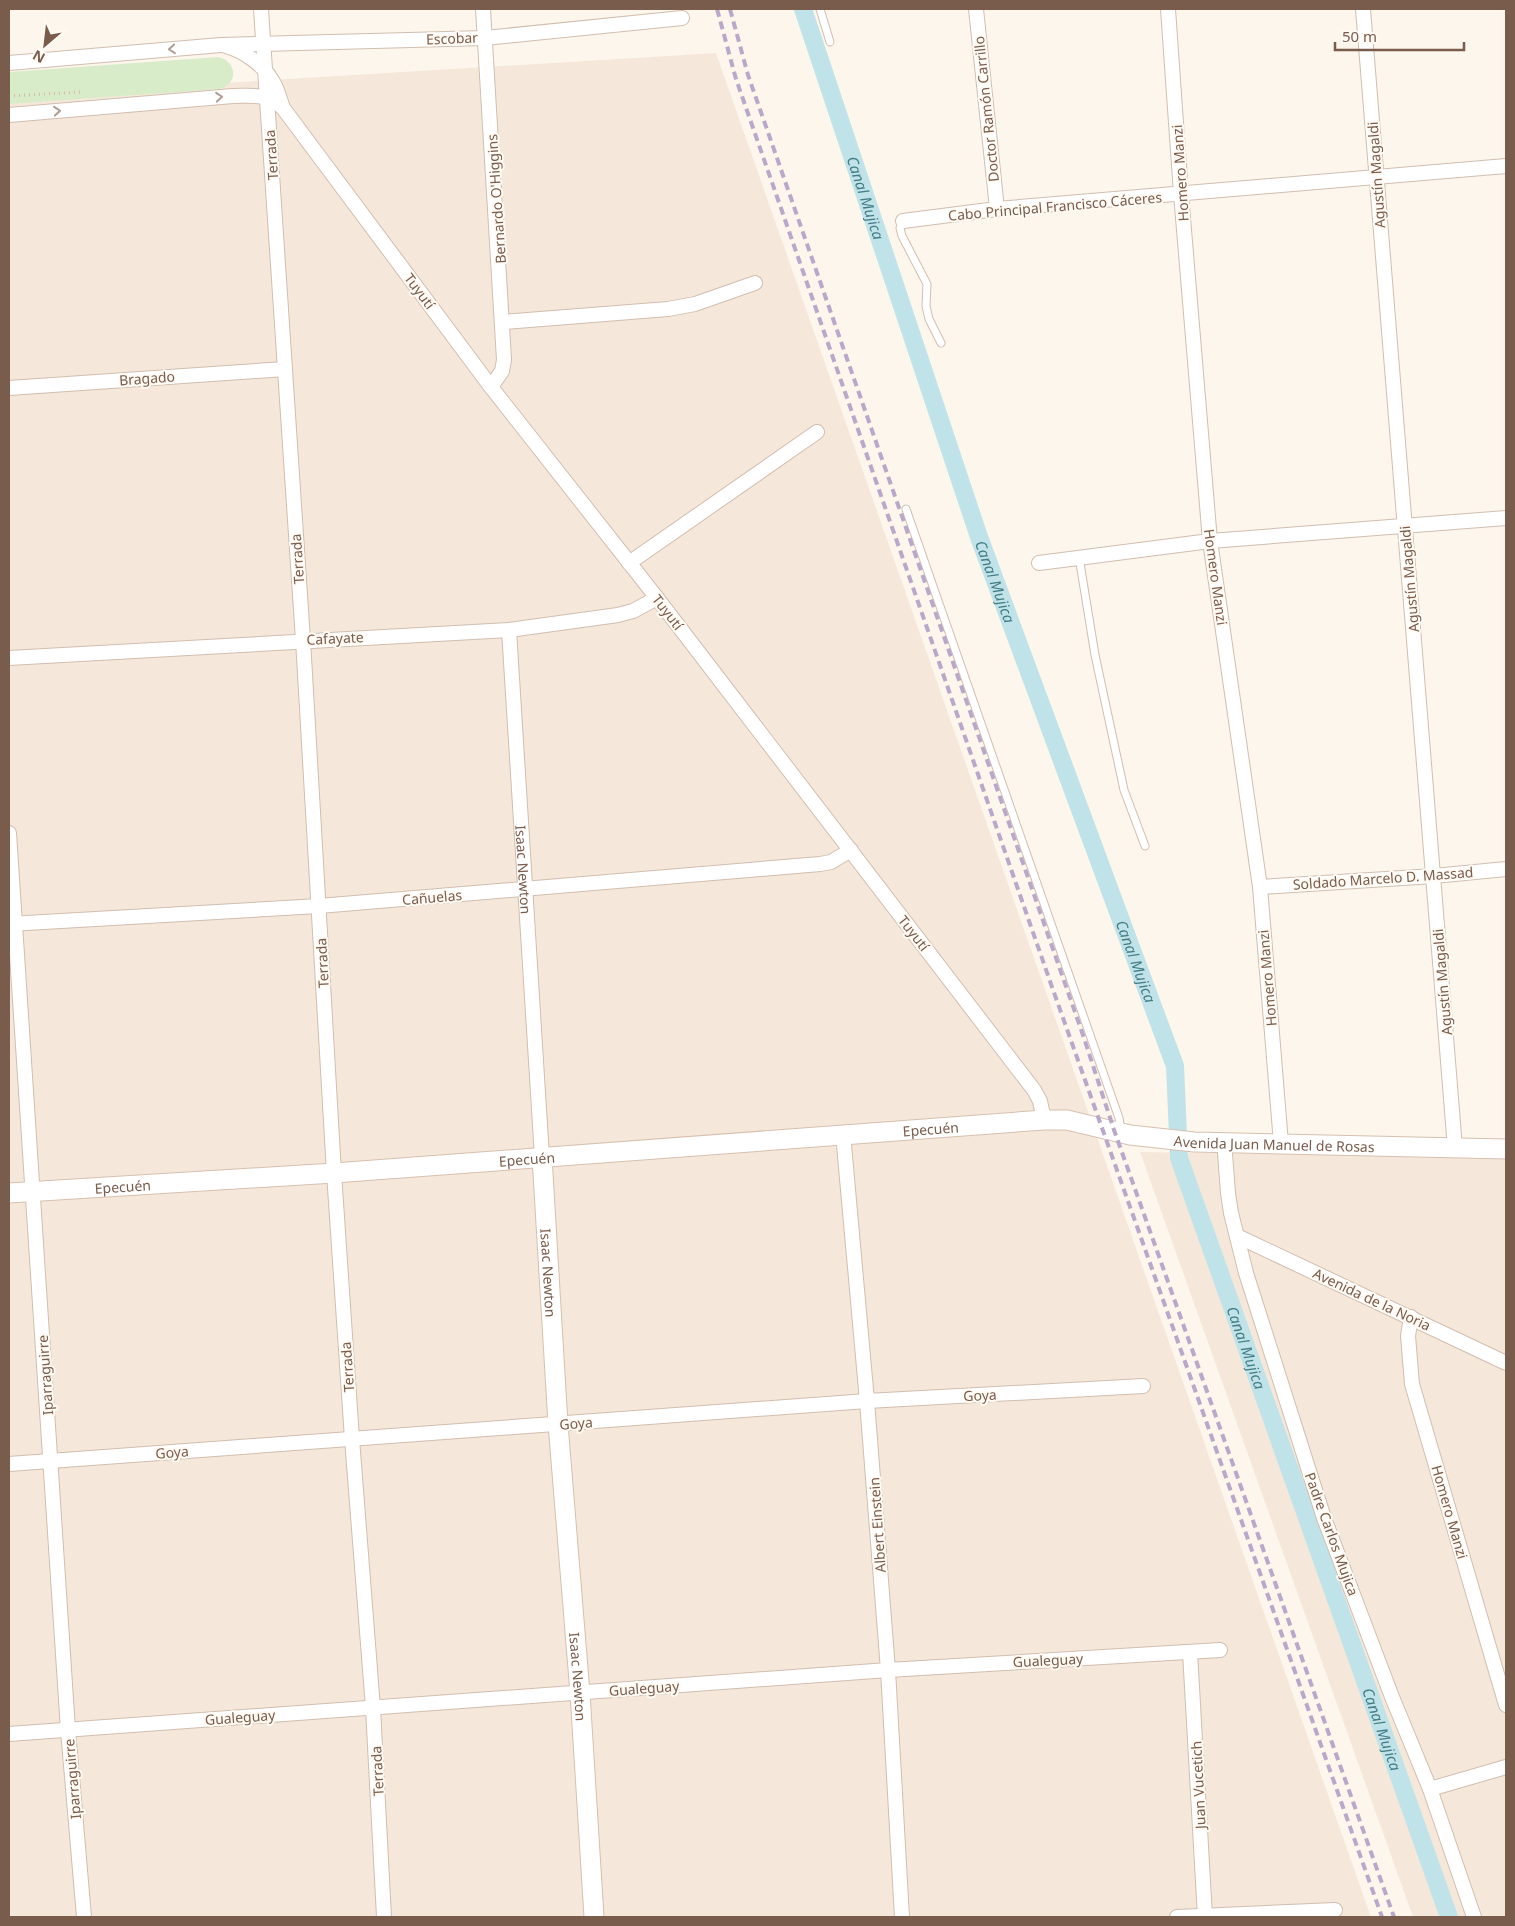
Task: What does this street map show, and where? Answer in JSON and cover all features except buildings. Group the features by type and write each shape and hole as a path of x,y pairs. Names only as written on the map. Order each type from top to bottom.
{"street":[{"name":"Terrada","path":"261,9 319,906 334,1173 373,1708 384,1917"},
{"name":"Bernardo O'Higgins","path":"483,9 504,360 502,370 491,387"},
{"name":"Doctor Ramón Carrillo","path":"976,9 997,210"},
{"name":"Homero Manzi","path":"1168,9 1181,194 1210,541 1260,887 1281,1143"},
{"name":"Agustín Magaldi","path":"1363,9 1455,1148"},
{"name":"Escobar","path":"9,63 221,45 485,38 682,18"},
{"name":"Escobar","path":"221,45 235,49 250,57 265,72 273,81 283,108"},
{"path":"9,115 232,96 267,98 274,100 283,108"},
{"name":"Tuyutí","path":"283,108 491,387 630,562 1034,1090 1040,1101 1044,1120"},
{"name":"Cabo Principal Francisco Cáceres","path":"903,221 997,210 1506,166"},
{"path":"503,322 668,309 695,304 755,283"},
{"name":"Bragado","path":"9,388 285,368"},
{"path":"630,562 817,432"},
{"path":"1039,563 1210,541 1506,518"},
{"name":"Cafayate","path":"9,658 302,640 509,630 618,615 633,611 657,598"},
{"name":"Isaac Newton","path":"509,630 558,1424 580,1693 594,1917"},
{"name":"Iparraguirre","path":"9,833 11,923 33,1192 68,1730 84,1917"},
{"name":"Cañuelas","path":"11,923 319,906 820,864 831,862 851,850"},
{"name":"Soldado Marcelo D. Massad","path":"1260,887 1434,876 1506,869"},
{"name":"Avenida Juan Manuel de Rosas","path":"1044,1120 1074,1121 1122,1133 1194,1142 1506,1149"},
{"name":"Epecuén","path":"9,1193 334,1173 1044,1120"},
{"name":"Albert Einstein","path":"843,1134 868,1402 888,1670 902,1917"},
{"name":"Padre Carlos Mujica","path":"1224,1142 1228,1193 1246,1273 1324,1518 1392,1697 1430,1789 1474,1917"},
{"name":"Avenida de la Noria","path":"1237,1236 1506,1363"},
{"name":"Homero Manzi","path":"1411,1317 1408,1336 1412,1384 1506,1704"},
{"name":"Goya","path":"9,1464 868,1402 1143,1386"},
{"name":"Gualeguay","path":"9,1734 888,1670 1220,1650"},
{"name":"Juan Vucetich","path":"1190,1652 1205,1916"},
{"path":"1430,1789 1506,1767"},
{"path":"1177,1917 1335,1910"}],"lane":[{"path":"820,9 830,42"},
{"path":"903,221 900,228 902,236 927,284 926,306 929,319 941,343"},
{"path":"906,509 1119,1118 1122,1133"},
{"path":"1079,557 1095,655 1124,790 1144,846"}],"shaded area":[{"path":"716,53 1371,1917 9,1917 9,96"},
{"path":"1140,1152 1506,1157 1506,1917 1413,1917"}],"green space":[{"path":"218,57 229,63 233,73 230,82 219,89 9,104 9,72"}],"waterway":[{"name":"Canal Mujica","path":"803,9 979,537 1175,1066 1179,1158 1449,1917"}],"railway":[{"path":"717,9 736,79 1052,987 1382,1917"},
{"path":"730,9 748,75 1084,1038 1114,1130 1394,1917"}]}
